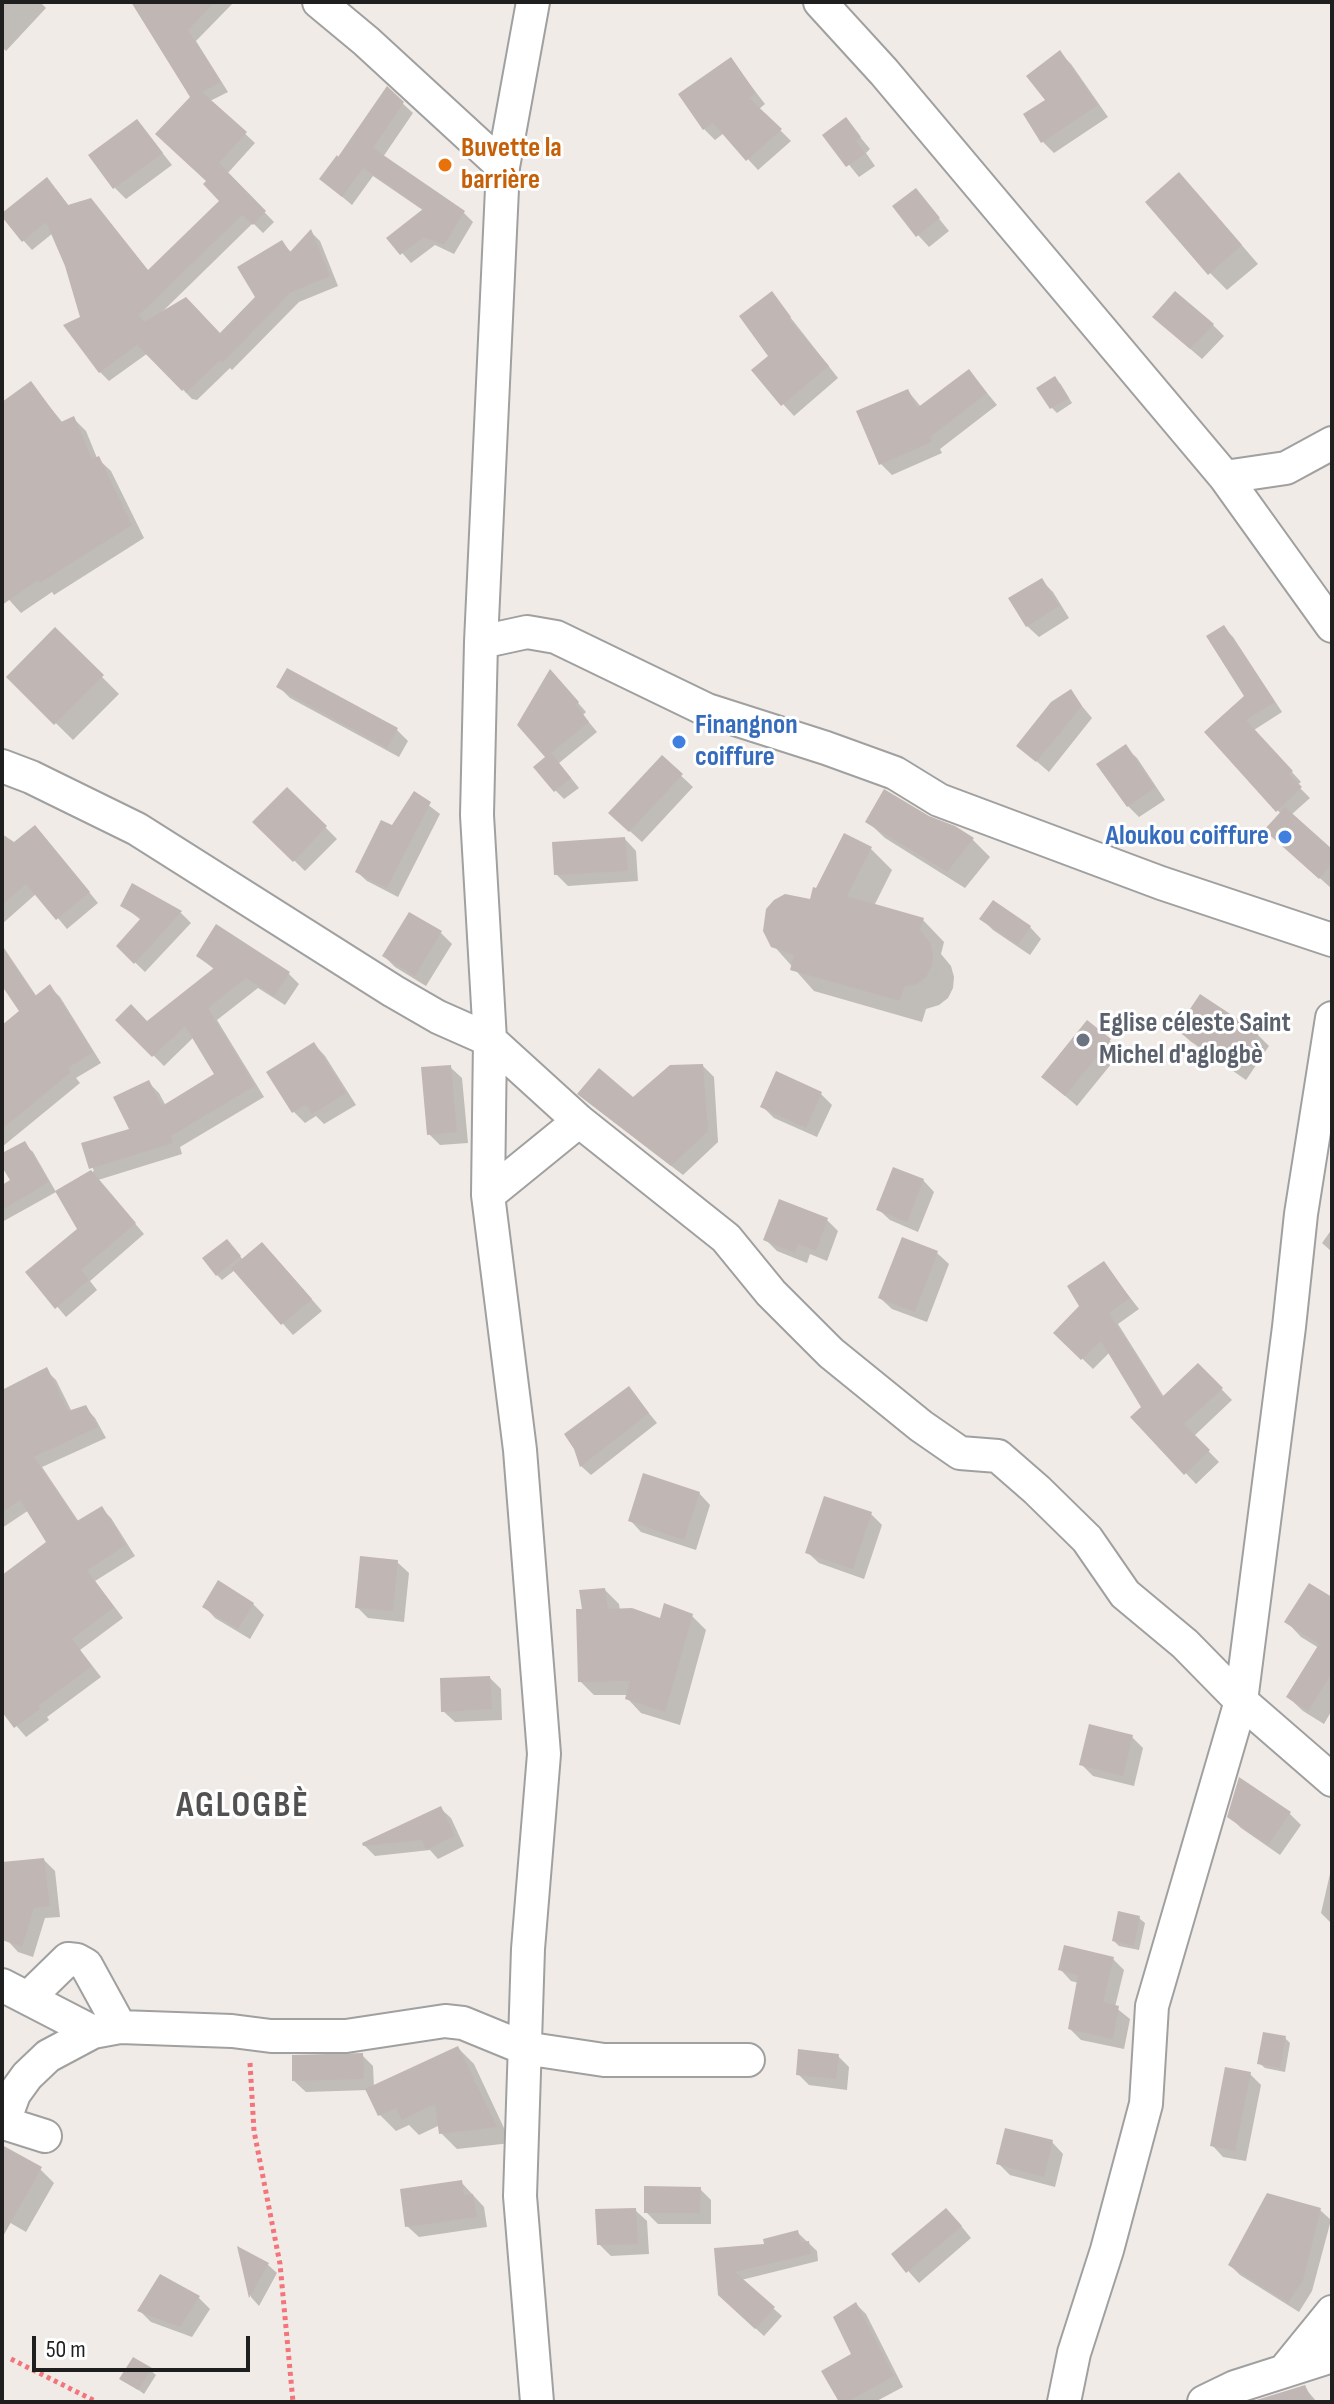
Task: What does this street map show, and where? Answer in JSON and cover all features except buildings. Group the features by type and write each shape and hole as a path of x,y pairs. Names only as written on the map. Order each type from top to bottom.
{"street":[{"path":"319,2 503,167"},
{"path":"533,2 503,167 481,642 477,815 490,1040 488,1195 520,1450 544,1754 528,1949 520,2196 537,2402"},
{"path":"820,2 884,72 1225,477 1332,626"},
{"path":"1225,477 1286,468 1332,443"},
{"path":"481,642 527,632 556,637 707,710 895,773 939,800 1161,883 1332,940"},
{"path":"2,766 137,829 393,991 438,1017 490,1040 579,1121 726,1238 803,1327 910,1417 960,1453 998,1456 1037,1490 1087,1539 1125,1594 1185,1644 1241,1701 1332,1780"},
{"path":"1064,2402 1074,2353 1107,2250 1146,2104 1152,2006 1241,1701 1301,1214 1332,1018"},
{"path":"488,1195 579,1121"},
{"path":"15,1991 68,1959 77,1960 86,1965 106,2029"},
{"path":"15,1991 106,2029 346,2036 445,2021 463,2023 524,2048 604,2060 748,2060"},
{"path":"45,2136 4,2124 14,2094 48,2056 106,2029"},
{"path":"1284,2371 1332,2312"},
{"path":"1204,2402 1235,2387 1332,2356"}],"path":[{"path":"232,2031 252,2067 254,2131 280,2264 293,2402"},
{"path":"11,2359 97,2402"}],"place":[{"name":"Buvette la barrière","path":"445,165"},
{"name":"Finangnon coiffure","path":"679,742"},
{"name":"Aloukou coiffure","path":"1285,837"},
{"name":"Eglise céleste Saint Michel d'aglogbè","path":"1083,1040"}],"district":[{"name":"AGLOGBÈ","path":"243,1807"}]}
